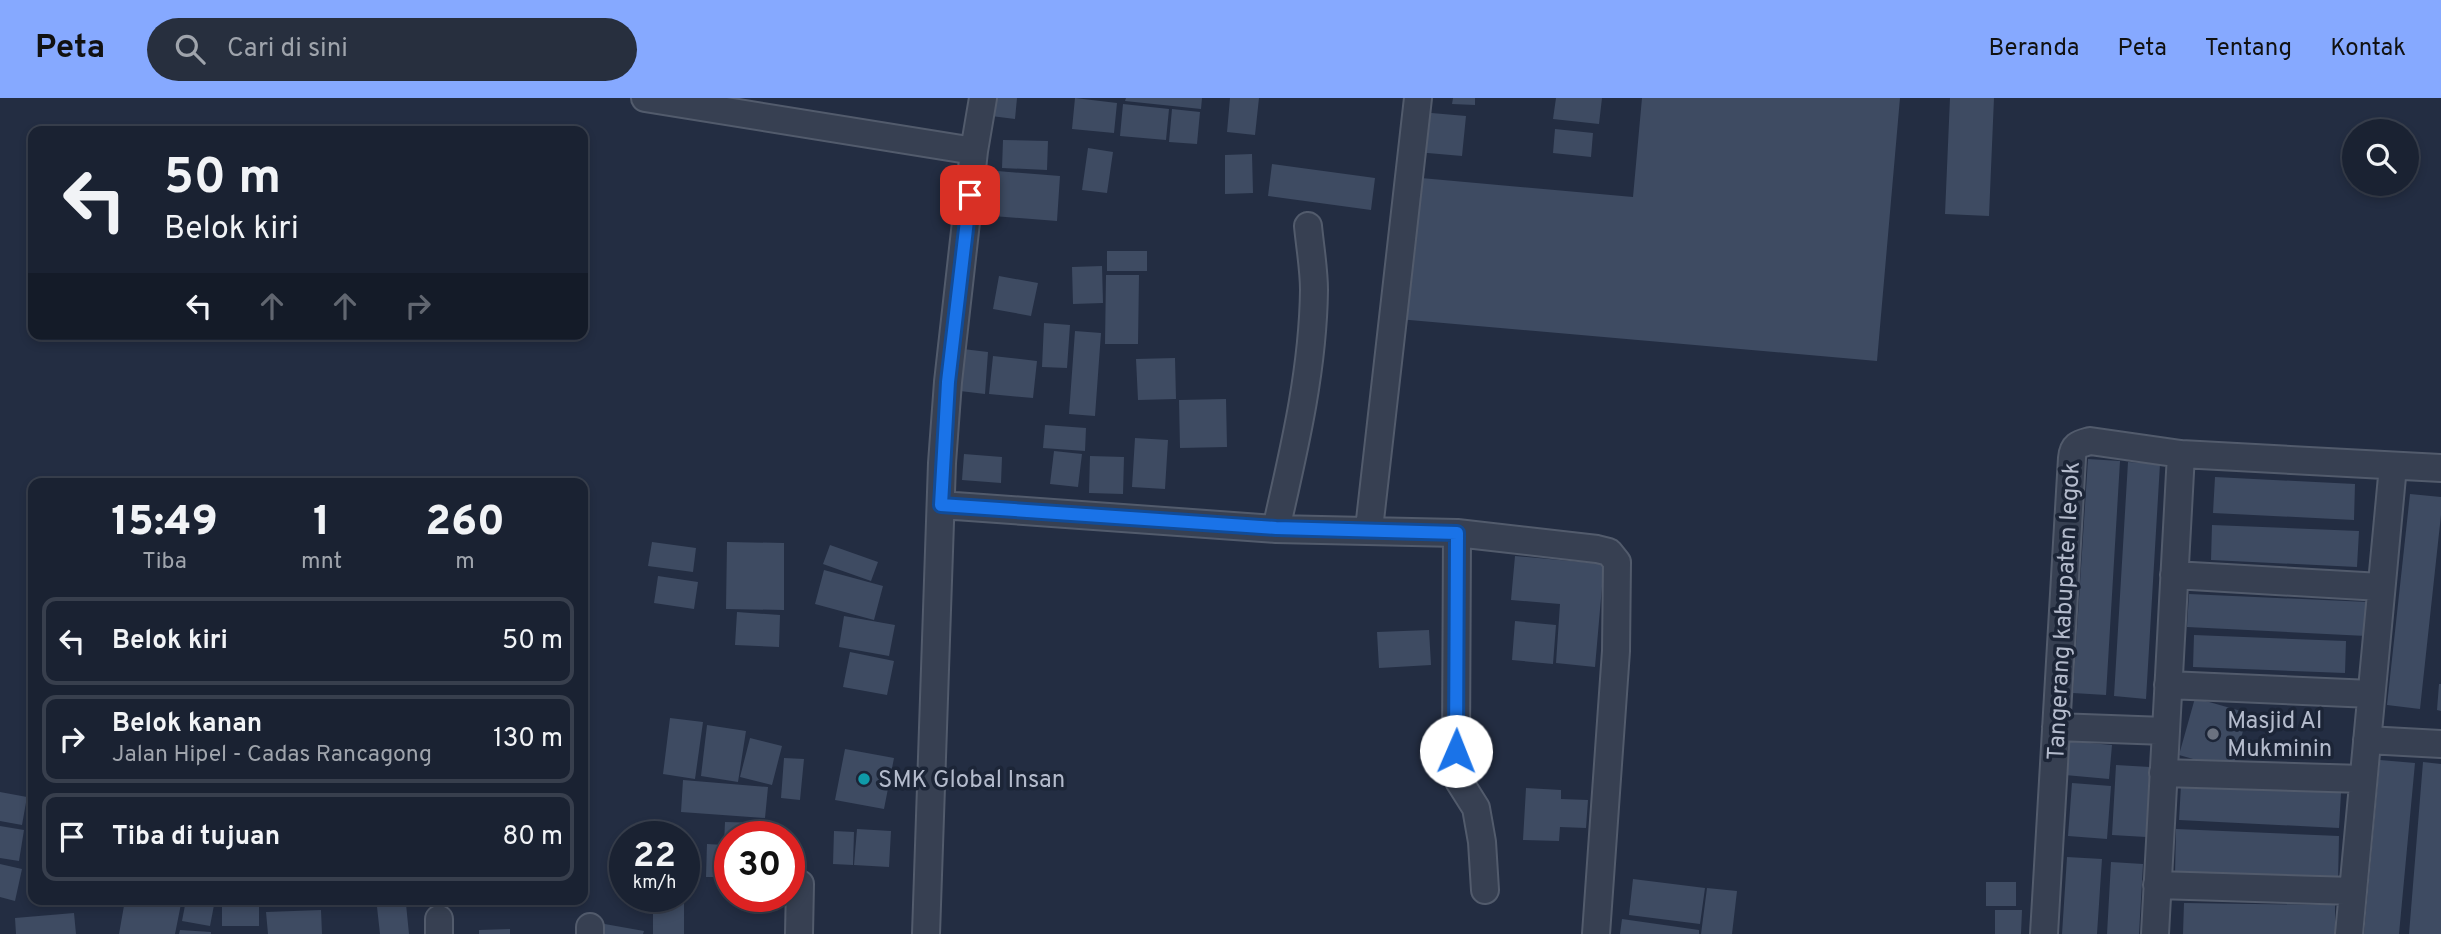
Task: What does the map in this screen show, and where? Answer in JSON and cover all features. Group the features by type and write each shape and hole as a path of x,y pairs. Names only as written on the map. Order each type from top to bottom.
{"street":[{"path":"645,98 974,150"},
{"path":"926,934 934,735 937,544 948,382 974,150 983,98"},
{"path":"1369,529 1418,98"},
{"path":"1276,528 1302,406 1311,341 1314,288 1308,226"},
{"name":"Tangerang kabupaten legok","path":"2044,934 2073,450 2077,444 2091,441 2181,454 2441,468"},
{"path":"2155,934 2181,454"},
{"path":"2349,934 2393,466"},
{"path":"941,505 1276,528 1457,533 1609,552 1617,562 1616,651 1596,934"},
{"path":"1457,533 1456,751 1459,781 1476,808 1482,842 1485,890"},
{"path":"2174,575 2381,587"},
{"path":"2168,685 2371,694"},
{"path":"2056,727 2165,731"},
{"path":"2367,740 2441,744"},
{"path":"2163,773 2363,779"},
{"path":"2157,885 2353,891"},
{"path":"799,912 799,934"}],"building":[{"path":"994,98 1017,98 1015,119 991,116"},
{"path":"1075,98 1117,103 1114,133 1072,129"},
{"path":"1126,98 1202,98 1201,109 1125,101"},
{"path":"1230,98 1259,98 1255,135 1227,132"},
{"path":"1453,98 1475,98 1475,105 1452,104"},
{"path":"1556,98 1602,98 1599,124 1553,119"},
{"path":"1642,98 1900,98 1877,361 1398,319 1410,177 1633,197"},
{"path":"1950,98 1994,98 1989,216 1945,214"},
{"path":"1123,104 1169,109 1166,140 1120,136"},
{"path":"1172,109 1200,112 1197,144 1169,142"},
{"path":"1420,112 1466,116 1462,156 1416,152"},
{"path":"1555,129 1593,133 1591,157 1553,153"},
{"path":"1003,140 1048,141 1047,170 1002,168"},
{"path":"1088,148 1113,152 1107,193 1082,190"},
{"path":"1252,154 1253,193 1225,194 1225,155"},
{"path":"1272,164 1375,178 1371,210 1268,196"},
{"path":"997,171 1060,176 1057,221 993,216"},
{"path":"1107,251 1147,251 1147,271 1107,271"},
{"path":"1102,266 1103,303 1073,304 1072,267"},
{"path":"1106,275 1139,275 1138,344 1105,344"},
{"path":"999,276 1038,283 1031,316 993,309"},
{"path":"1044,323 1070,325 1067,368 1042,367"},
{"path":"1075,331 1101,333 1095,416 1069,414"},
{"path":"963,349 988,352 985,394 960,391"},
{"path":"993,356 1037,361 1033,398 989,394"},
{"path":"1175,358 1176,399 1138,400 1136,359"},
{"path":"1226,399 1227,447 1180,448 1179,400"},
{"path":"1045,425 1086,428 1085,451 1043,448"},
{"path":"1135,438 1168,440 1165,489 1132,487"},
{"path":"1054,451 1082,454 1078,487 1050,484"},
{"path":"964,454 1002,457 1001,483 962,480"},
{"path":"1090,456 1124,457 1123,494 1089,493"},
{"path":"2088,459 2120,461 2106,695 2073,693"},
{"path":"2128,462 2160,464 2146,699 2114,696"},
{"path":"2215,477 2355,484 2354,520 2213,513"},
{"path":"2410,494 2441,497 2420,709 2387,705"},
{"path":"2212,525 2359,531 2357,567 2211,560"},
{"path":"652,542 696,548 693,572 648,566"},
{"path":"727,542 784,543 784,610 726,609"},
{"path":"830,545 878,562 871,581 823,564"},
{"path":"1515,556 1604,564 1595,667 1556,663 1560,604 1511,600"},
{"path":"824,570 883,586 874,620 815,604"},
{"path":"658,576 698,582 694,609 654,603"},
{"path":"2189,594 2368,602 2366,636 2187,627"},
{"path":"737,612 780,615 779,647 735,645"},
{"path":"844,616 895,625 889,656 839,647"},
{"path":"1515,621 1556,625 1553,664 1512,660"},
{"path":"1429,630 1431,665 1379,668 1377,632"},
{"path":"2194,635 2346,641 2345,673 2193,667"},
{"path":"850,652 894,661 887,695 843,687"},
{"path":"2441,684 2441,711 2437,710"},
{"name":"Masjid Al Mukminin","path":"2195,698 2248,713 2232,770 2179,755"},
{"path":"670,718 703,722 695,779 663,774"},
{"path":"707,725 746,731 738,782 701,776"},
{"path":"750,738 782,746 772,785 740,777"},
{"path":"2068,741 2112,745 2109,779 2065,775"},
{"name":"SMK Global Insan","path":"845,749 894,758 884,809 835,800"},
{"path":"784,758 804,759 800,800 781,798"},
{"path":"2380,760 2415,763 2399,934 2364,934"},
{"path":"2423,762 2441,764 2441,934 2409,934"},
{"path":"2116,765 2150,767 2146,837 2112,835"},
{"path":"683,780 768,787 765,818 681,812"},
{"path":"2072,783 2111,786 2107,839 2068,836"},
{"path":"2181,785 2341,793 2339,828 2179,820"},
{"path":"1526,788 1561,790 1561,799 1588,800 1586,828 1560,827 1559,841 1523,840"},
{"path":"0,792 27,797 22,825 0,821"},
{"path":"0,826 24,830 19,861 0,858"},
{"path":"857,829 891,831 889,867 854,865"},
{"path":"2176,829 2339,836 2338,882 2175,875"},
{"path":"834,831 854,832 853,865 833,864"},
{"path":"707,844 714,844 714,877 706,877"},
{"path":"2067,857 2102,859 2097,934 2062,934"},
{"path":"2111,862 2143,864 2139,934 2107,934"},
{"path":"0,864 22,869 15,901 0,897"},
{"path":"1633,879 1705,888 1700,924 1629,915"},
{"path":"1986,882 2016,882 2016,906 1986,906"},
{"path":"1707,888 1737,891 1732,934 1701,934"},
{"path":"2184,903 2335,905 2335,934 2183,934"},
{"path":"124,905 181,905 175,934 119,934"},
{"path":"185,905 214,905 210,926 182,921"},
{"path":"222,905 259,905 259,926 222,926"},
{"path":"406,905 409,934 380,934 377,907"},
{"path":"321,910 322,934 268,934 266,912"},
{"path":"1995,910 2022,910 2021,934 1995,934"},
{"path":"653,912 684,912 684,934 653,934"},
{"path":"74,913 76,934 16,934 15,918"},
{"path":"1622,919 1699,930 1699,934 1620,934"},
{"path":"599,923 644,931 643,934 597,934"},
{"path":"510,929 510,934 479,934 479,930"},
{"path":"180,930 211,932 211,934 179,934"}],"place":[{"name":"Masjid Al Mukminin","path":"2213,734"},
{"name":"SMK Global Insan","path":"864,779"}],"route":[{"path":"970,195 948,382 941,505 1276,528 1457,533 1456,751"}]}
